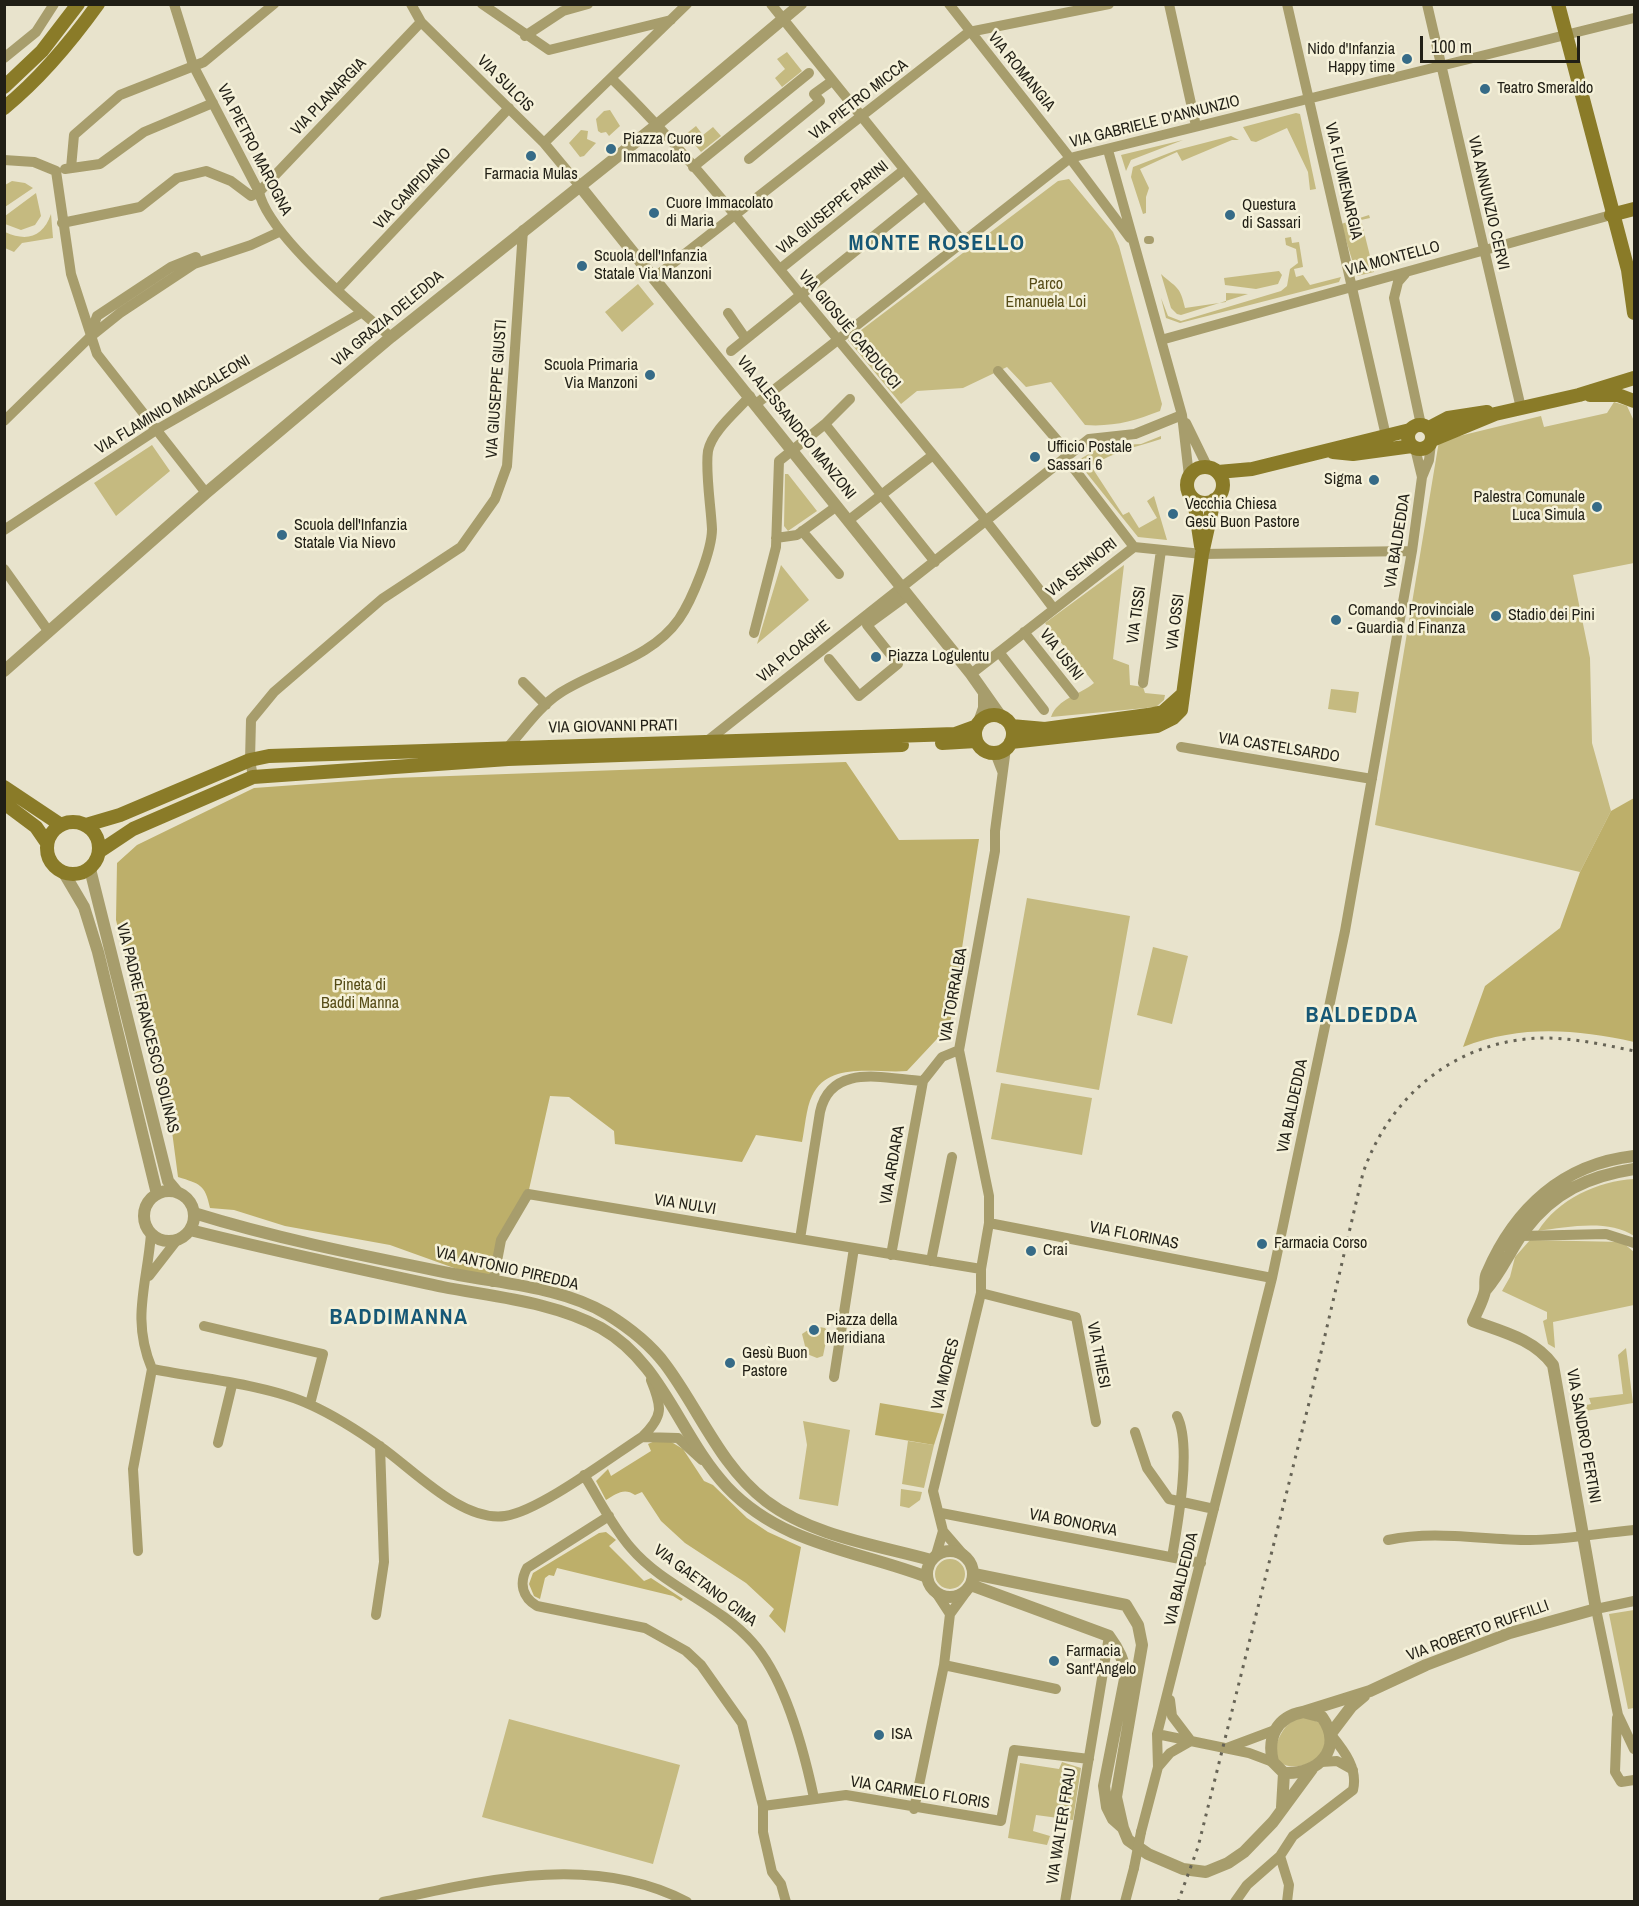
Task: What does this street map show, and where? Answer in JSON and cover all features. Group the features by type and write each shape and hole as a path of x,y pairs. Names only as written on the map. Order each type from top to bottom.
{"main road":[{"path":"4,87 42,51 78,4"},
{"path":"4,108 32,86 54,62 98,4"},
{"path":"1558,4 1611,215 1631,276 1635,313"},
{"name":"VIA MONTELLO","path":"1611,215 1635,209"},
{"path":"1414,447 1408,439 1424,433 1579,395 1635,378"},
{"path":"1579,395 1618,395 1635,401"},
{"path":"1252,469 1204,503 1194,500 1187,489 1189,476 1195,469 1252,469 1328,452 1386,435 1424,433"},
{"path":"1328,452 1353,454 1414,447"},
{"path":"1212,469 1222,480 1218,495"},
{"name":"VIA OSSI","path":"1184,694 1202,554 1218,495"},
{"name":"VIA OSSI","path":"1194,500 1202,554"},
{"path":"1184,694 1181,710 1173,718 1157,726 985,751 976,741 978,724 990,716 1007,722 1045,729 1163,712 1184,694"},
{"path":"1004,748 1007,722"},
{"name":"VIA GIOVANNI PRATI","path":"86,825 120,816 250,760 269,756 509,746 956,734 978,724"},
{"name":"VIA GIOVANNI PRATI","path":"100,851 133,829 253,777 507,759 698,754 976,741"},
{"path":"4,787 61,825"},
{"path":"4,803 36,827 47,843 49,858 64,873 78,874 90,868 100,851 98,839 86,825 78,822 61,825 47,843"}],"street":[{"path":"4,58 36,32 54,4"},
{"name":"VIA PIETRO MAROGNA","path":"174,4 194,64 259,192 262,207 279,232 360,313 391,338"},
{"path":"71,168 74,135 120,95 204,62 274,4"},
{"name":"VIA SULCIS","path":"411,4 421,22 544,143 579,185"},
{"path":"482,4 525,36 549,50 671,20"},
{"path":"525,36 564,8 588,4"},
{"path":"544,143 687,4"},
{"path":"771,4 962,242"},
{"name":"VIA GRAZIA DELEDDA","path":"4,670 206,493 391,338 579,185 658,124 801,4"},
{"name":"VIA ROMANGIA","path":"948,4 1134,243"},
{"name":"VIA PIETRO MICCA","path":"654,278 969,32 1109,4"},
{"path":"1168,4 1196,126"},
{"name":"VIA FLUMENARGIA","path":"1287,4 1386,435"},
{"name":"VIA ANNUNZIO CERVI","path":"1427,4 1521,408"},
{"name":"VIA GABRIELE D'ANNUNZIO","path":"509,746 559,694 647,650 680,618 704,564 712,533 708,450 719,432 753,400 838,339 1070,158 1635,18"},
{"name":"VIA PLANARGIA","path":"259,192 421,22"},
{"path":"693,166 809,73"},
{"name":"VIA GIOSUÈ CARDUCCI","path":"611,78 658,124 780,269 985,519 1054,609"},
{"path":"749,159 820,101 814,94 832,81"},
{"path":"4,160 34,162 56,171 100,164 144,132 213,103"},
{"name":"VIA CAMPIDANO","path":"338,290 509,108"},
{"path":"1108,150 1182,415 1189,476"},
{"name":"VIA GIUSEPPE PARINI","path":"780,269 904,170"},
{"path":"56,171 71,274 96,354 206,493"},
{"path":"62,223 140,207 177,178 206,171 231,182 251,196 259,192"},
{"name":"VIA ALESSANDRO MANZONI","path":"579,185 849,520 1007,722"},
{"path":"731,351 925,195"},
{"name":"VIA MONTELLO","path":"1161,340 1611,215"},
{"name":"VIA GIUSEPPE GIUSTI","path":"250,760 251,720 274,692 382,599 460,547 495,499 507,466 523,230"},
{"path":"4,421 90,337 194,264 251,245 279,232"},
{"name":"VIA BALDEDDA","path":"1156,1734 1169,1693 1272,1278 1345,930 1412,551 1422,477 1429,460 1394,298 1398,282 1408,272"},
{"name":"VIA FLAMINIO MANCALEONI","path":"4,530 156,430 360,313"},
{"path":"728,313 746,339"},
{"path":"998,371 1067,455 1134,547"},
{"path":"754,633 776,538 779,461 825,424 850,399"},
{"path":"829,659 859,696 898,664 867,625 935,562 985,519 1089,439 1135,435 1182,415"},
{"path":"1182,415 1212,469"},
{"path":"825,424 935,562"},
{"name":"VIA BALDEDDA","path":"1414,447 1422,477"},
{"path":"849,520 933,455"},
{"path":"776,538 790,538 837,506"},
{"path":"802,531 839,574"},
{"name":"VIA SENNORI","path":"971,674 1134,547 1202,554 1412,551"},
{"name":"VIA TISSI","path":"1143,683 1161,550"},
{"path":"4,569 49,632"},
{"name":"VIA PLOAGHE","path":"706,742 905,591"},
{"name":"VIA USINI","path":"1024,632 1074,695"},
{"path":"999,652 1044,710"},
{"path":"523,682 546,705"},
{"path":"978,724 984,708 984,695"},
{"name":"VIA CASTELSARDO","path":"1181,747 1372,778"},
{"name":"VIA TORRALBA","path":"989,1223 989,1196 959,1050 995,851 1004,748"},
{"path":"250,760 253,777"},
{"name":"VIA PADRE FRANCESCO SOLINAS","path":"90,868 168,1181 178,1193"},
{"name":"VIA PADRE FRANCESCO SOLINAS","path":"64,873 84,907 98,952 157,1194"},
{"path":"800,1239 820,1112 823,1099 831,1089 844,1079 860,1077 923,1081 942,1057 959,1050"},
{"name":"VIA ARDARA","path":"891,1255 923,1081"},
{"path":"1485,1291 1485,1276 1501,1244 1535,1198 1562,1178 1584,1167 1635,1156"},
{"path":"931,1261 952,1157"},
{"path":"1485,1291 1502,1272 1521,1236 1543,1209 1573,1186 1605,1173 1635,1169"},
{"path":"147,1278 177,1240 190,1230 194,1213 189,1201 178,1193 157,1194 146,1205 144,1213 147,1228 151,1234 163,1241 177,1240"},
{"name":"VIA NULVI","path":"494,1282 501,1240 528,1194 981,1269"},
{"name":"VIA ANTONIO PIREDDA","path":"194,1213 318,1245 562,1296 605,1313 641,1338 665,1363 734,1471 766,1502 826,1531 933,1558"},
{"name":"VIA FLORINAS","path":"989,1223 1272,1278"},
{"name":"VIA MORES","path":"933,1558 943,1531 933,1491 981,1293 981,1269 989,1223"},
{"name":"VIA ANTONIO PIREDDA","path":"190,1230 333,1264 560,1311 600,1328 616,1339 646,1368 712,1469 741,1500 785,1531 927,1577"},
{"path":"138,1551 134,1456 152,1369 144,1350 139,1322 147,1278 151,1234"},
{"path":"1521,1236 1606,1234 1635,1243"},
{"path":"834,1377 854,1248"},
{"name":"VIA SANDRO PERTINI","path":"1485,1291 1473,1321 1520,1338 1542,1351 1553,1365 1596,1609 1618,1715 1616,1772 1621,1782 1635,1780"},
{"name":"VIA THIESI","path":"981,1293 1076,1317 1096,1422"},
{"path":"204,1326 323,1354 310,1404"},
{"path":"152,1369 278,1394 310,1404 380,1446 458,1504 484,1516 506,1516 534,1506 642,1437 655,1424 660,1410 646,1368"},
{"path":"218,1443 232,1385"},
{"path":"1172,1557 1180,1502 1182,1427 1177,1416"},
{"path":"1134,1432 1147,1468 1168,1498 1214,1509"},
{"path":"642,1437 678,1438 712,1469"},
{"path":"376,1615 384,1562 380,1446"},
{"name":"VIA GAETANO CIMA","path":"584,1475 631,1548 752,1641 767,1662 802,1746 814,1798"},
{"name":"VIA BONORVA","path":"940,1513 1201,1563"},
{"path":"609,1516 527,1568 522,1586 526,1597 537,1606 645,1628 686,1651 716,1684 741,1723 763,1806 763,1832 772,1872 781,1884 786,1902"},
{"path":"1388,1540 1425,1534 1529,1540 1564,1539 1635,1530"},
{"path":"914,1809 944,1665 950,1614 970,1584 971,1562 943,1531"},
{"path":"950,1614 927,1577 933,1558 948,1550 962,1553"},
{"path":"935,1591 947,1597 970,1584 1126,1605 1138,1625 1142,1645 1116,1797 1128,1840 1148,1854 1184,1869 1206,1872 1228,1863 1244,1852 1273,1822 1282,1807 1317,1765 1332,1734"},
{"path":"970,1584 1109,1636 1125,1662 1126,1674 1104,1786 1107,1807 1113,1819 1123,1828"},
{"name":"VIA ROBERTO RUFFILLI","path":"1303,1712 1370,1691 1426,1665 1510,1633 1596,1609 1635,1601"},
{"path":"1089,1759 1109,1636"},
{"path":"944,1665 1056,1689"},
{"name":"VIA ROBERTO RUFFILLI","path":"1332,1734 1351,1707 1370,1691"},
{"path":"1169,1693 1172,1716 1191,1741"},
{"path":"1227,1748 1275,1730 1287,1718 1303,1712 1322,1717 1347,1755 1355,1780 1353,1790 1293,1836 1280,1856 1247,1884 1235,1902"},
{"name":"VIA SANDRO PERTINI","path":"1618,1715 1635,1749"},
{"path":"1273,1762 1270,1745 1275,1730"},
{"path":"1125,1902 1158,1767 1156,1734 1227,1748 1273,1762 1284,1773 1302,1773 1317,1765 1337,1761 1353,1770"},
{"path":"1158,1767 1170,1753 1191,1741"},
{"name":"VIA WALTER FRAU","path":"1001,1821 1014,1750 1089,1759 1065,1902"},
{"path":"1282,1807 1284,1773"},
{"name":"VIA CARMELO FLORIS","path":"763,1806 846,1795 914,1809 1001,1821"},
{"path":"1280,1856 1289,1885 1287,1902"},
{"path":"383,1902 498,1877 588,1875 630,1881 666,1891 687,1902"}],"green space":[{"path":"787,52 802,71 782,87 775,78 785,69 777,59"},
{"path":"610,110 620,126 609,136 606,132 598,131 596,119 604,111"},
{"path":"1296,113 1300,114 1316,189 1310,190 1308,172 1287,128 1256,142 1251,141 1243,127"},
{"path":"696,126 703,135 713,127 721,136 701,152 686,134"},
{"path":"581,130 588,131 587,139 596,143 584,156 580,157 569,143"},
{"path":"1231,136 1239,140 1232,140 1182,161 1177,152 1140,169 1149,188 1146,197 1146,213 1143,214 1131,177 1133,167 1177,150"},
{"path":"1183,140 1131,160 1126,171 1121,155"},
{"name":"Parco Emanuela Loi","path":"1069,179 1113,232 1119,246 1162,404 1160,411 1123,422 1085,425 1051,382 1026,387 1007,367 963,388 917,391 901,404 848,340 1058,181"},
{"path":"12,181 25,183 33,188 5,207 5,185"},
{"path":"36,193 41,216 35,225 21,230 5,224 5,216"},
{"path":"51,214 53,238 22,243 14,252 5,248 5,232 20,237 33,235 44,228"},
{"path":"1369,215 1370,218 1361,220 1374,272 1357,276 1341,224"},
{"path":"1291,237 1292,243 1299,242 1303,267 1294,269 1296,277 1303,275 1310,285 1341,277 1339,282 1180,323 1166,318 1161,298 1168,316 1181,321 1281,291 1287,286 1290,269 1298,263 1296,249 1286,245 1285,238"},
{"path":"1279,271 1282,275 1278,284 1256,289 1225,285 1224,278"},
{"path":"1161,274 1179,291 1185,308 1219,303 1181,315 1177,314 1171,308"},
{"path":"638,284 654,304 622,332 605,312"},
{"path":"1226,293 1248,294 1226,301"},
{"name":"Stadio dei Pini","path":"1614,402 1627,406 1634,421 1634,563 1573,575 1590,658 1592,743 1611,811 1580,872 1375,825 1439,441 1541,416 1544,427 1607,413"},
{"path":"1161,436 1161,439 1116,453 1091,466 1123,515 1129,512 1139,528 1157,518 1147,501 1154,496 1167,540 1138,537 1077,461 1102,446 1141,444"},
{"path":"152,445 170,471 116,516 94,483"},
{"path":"785,474 788,474 817,511 788,531 784,526"},
{"path":"781,565 809,600 757,644"},
{"path":"1124,565 1113,659 1129,665 1130,685 1143,687 1145,693 1165,695 1164,700 1156,707 1051,717 1064,701 1094,683 1045,623"},
{"path":"1331,689 1359,692 1356,713 1328,709"},
{"name":"Pineta di Baddi Manna","path":"846,762 899,840 979,839 950,1025 907,1071 854,1071 830,1077 812,1096 802,1142 756,1135 742,1162 615,1144 614,1131 569,1097 550,1096 528,1194 508,1226 493,1282 390,1245 285,1226 234,1210 210,1208 206,1194 200,1186 178,1177 168,1101 146,1041 116,920 117,863 137,845 254,788 393,778"},
{"path":"1634,798 1634,1042 1590,1034 1548,1031 1505,1035 1463,1047 1485,986 1560,928 1580,872 1611,811"},
{"path":"1027,898 1130,916 1099,1090 996,1072"},
{"path":"1153,947 1188,956 1172,1024 1137,1015"},
{"path":"1001,1083 1092,1098 1082,1155 991,1139"},
{"path":"1634,1179 1634,1236 1613,1227 1600,1226 1575,1226 1538,1231 1556,1210 1580,1194 1607,1183"},
{"path":"1530,1240 1622,1242 1634,1252 1634,1305 1553,1322 1555,1348 1548,1344 1543,1321 1547,1319 1547,1312 1502,1291 1510,1277 1515,1257"},
{"path":"814,1326 825,1328 828,1332 823,1356 817,1358 807,1354 802,1334"},
{"path":"1626,1348 1633,1403 1574,1413 1572,1408 1591,1404 1589,1398 1623,1394 1618,1355"},
{"path":"880,1403 944,1414 934,1445 875,1435"},
{"path":"803,1421 850,1430 838,1506 799,1499 807,1445"},
{"path":"657,1440 668,1440 683,1449 704,1481 713,1485 747,1518 768,1532 801,1547 785,1633 769,1616 774,1609 746,1583 685,1543 661,1521 642,1492 635,1495 620,1492 606,1500 596,1481 608,1469 611,1476 651,1451 648,1444"},
{"path":"908,1441 934,1445 924,1488 902,1484"},
{"path":"901,1489 922,1492 920,1500 909,1508 900,1506"},
{"path":"606,1532 616,1540 609,1546 644,1581 651,1578 683,1599 681,1601 673,1596 557,1568 554,1576 549,1575 545,1578 540,1599 534,1596 529,1584 533,1573 599,1533"},
{"path":"950,1559 961,1563 965,1574 961,1585 950,1589 939,1585 935,1574 939,1563"},
{"path":"1634,1610 1634,1708 1628,1709 1609,1614"},
{"path":"1304,1717 1321,1723 1325,1740 1322,1752 1313,1761 1301,1766 1289,1766 1280,1762 1275,1753 1278,1740 1288,1725"},
{"path":"509,1719 680,1765 653,1864 482,1817"},
{"path":"1062,1762 1081,1768 1073,1820 1036,1815 1033,1831 1050,1836 1047,1845 1008,1838 1020,1763 1059,1769"}],"railway":[{"path":"1178,1902 1198,1847 1312,1391 1363,1173 1375,1144 1411,1094 1434,1075 1459,1059 1487,1047 1517,1040 1549,1038 1581,1041 1634,1051"}],"place":[{"name":"Nido d'Infanzia Happy time","path":"1407,59"},
{"name":"Teatro Smeraldo","path":"1485,89"},
{"name":"Piazza Cuore Immacolato","path":"611,149"},
{"name":"Farmacia Mulas","path":"531,156"},
{"name":"Cuore Immacolato di Maria","path":"654,213"},
{"name":"Questura di Sassari","path":"1230,215"},
{"name":"Scuola dell'Infanzia Statale Via Manzoni","path":"582,266"},
{"name":"Scuola Primaria Via Manzoni","path":"650,375"},
{"name":"Ufficio Postale Sassari 6","path":"1035,457"},
{"name":"Sigma","path":"1374,480"},
{"name":"Palestra Comunale Luca Simula","path":"1597,507"},
{"name":"Vecchia Chiesa Gesù Buon Pastore","path":"1173,514"},
{"name":"Scuola dell'Infanzia Statale Via Nievo","path":"282,535"},
{"name":"Stadio dei Pini","path":"1496,616"},
{"name":"Comando Provinciale - Guardia d Finanza","path":"1336,620"},
{"name":"Piazza Logulentu","path":"876,657"},
{"name":"Farmacia Corso","path":"1262,1244"},
{"name":"Crai","path":"1031,1251"},
{"name":"Piazza della Meridiana","path":"814,1330"},
{"name":"Gesù Buon Pastore","path":"730,1363"},
{"name":"Farmacia Sant'Angelo","path":"1054,1661"},
{"name":"ISA","path":"879,1735"}],"district":[{"name":"MONTE ROSELLO","path":"937,244"},
{"name":"BALDEDDA","path":"1362,1016"},
{"name":"BADDIMANNA","path":"399,1318"}]}
